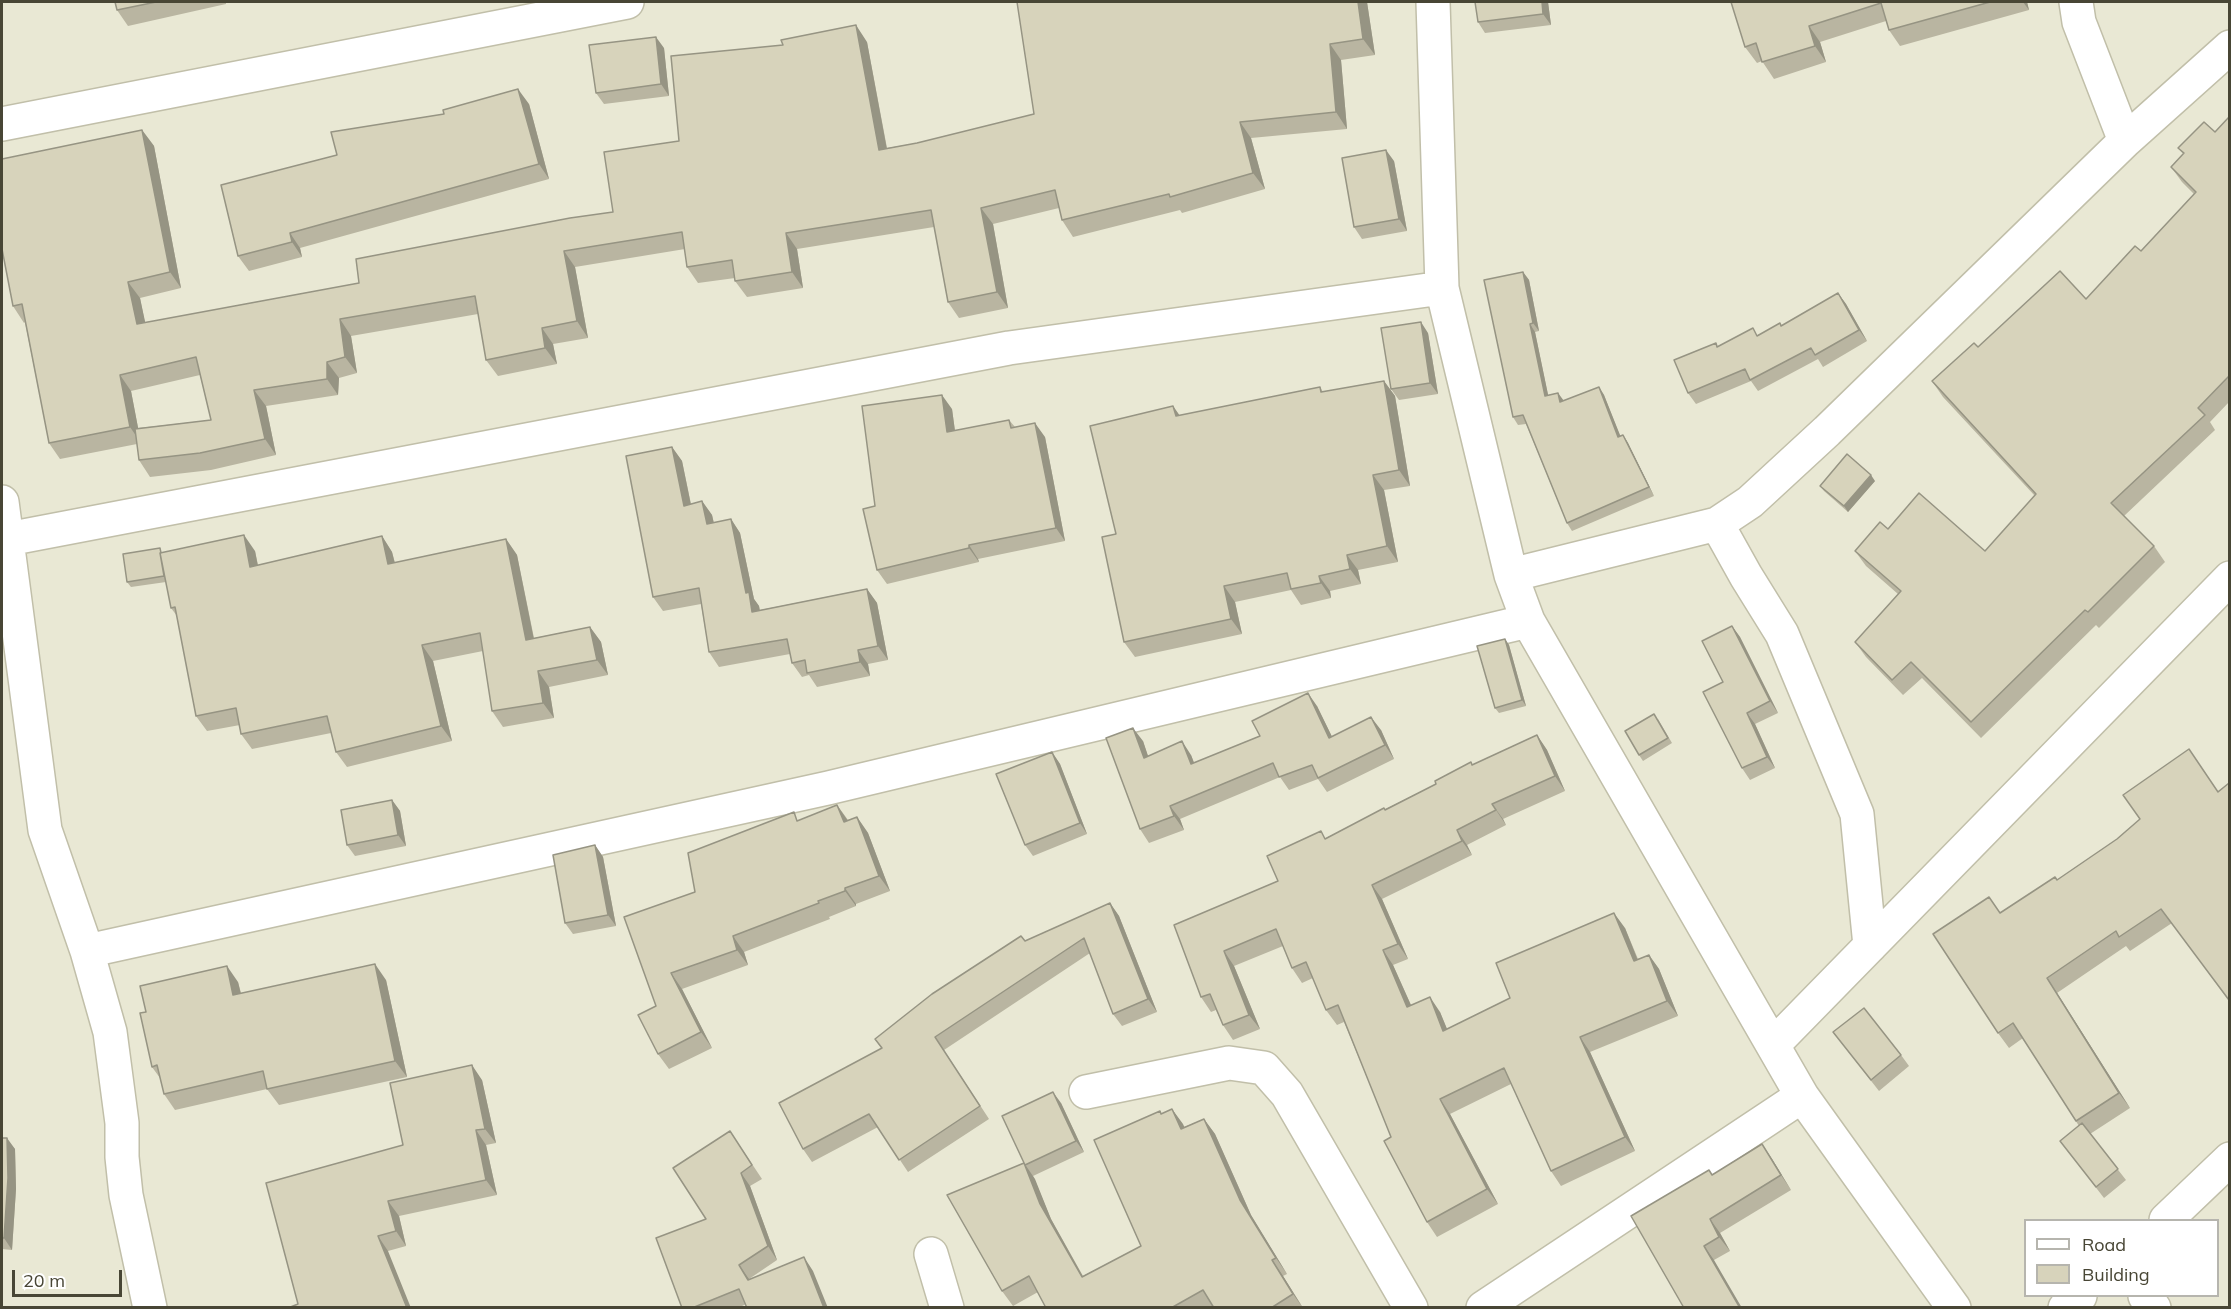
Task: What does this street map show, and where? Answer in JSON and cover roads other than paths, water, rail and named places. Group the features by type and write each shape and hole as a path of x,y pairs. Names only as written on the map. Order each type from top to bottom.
{"street":[{"path":"2,124 627,2"},
{"path":"1433,2 1442,288 1511,575 1528,621 1802,1096 1954,1308"},
{"path":"2076,2 2079,22 2125,141"},
{"path":"1511,575 1717,524 1750,502 1827,431 2125,141 2229,47"},
{"path":"8,539 1009,348 1442,288"},
{"path":"2,502 45,830 87,951 110,1032 122,1124 122,1157 126,1194 150,1308"},
{"path":"1717,524 1782,634 1857,814 1870,946"},
{"path":"1774,1044 2229,578"},
{"path":"87,951 828,788 1528,621"},
{"path":"1086,1092 1229,1063 1264,1068 1287,1094 1411,1308"},
{"path":"1484,1308 1802,1096"},
{"path":"2168,1219 2229,1159"},
{"path":"931,1254 947,1308"},
{"path":"2065,1308 2079,1297"}]}
